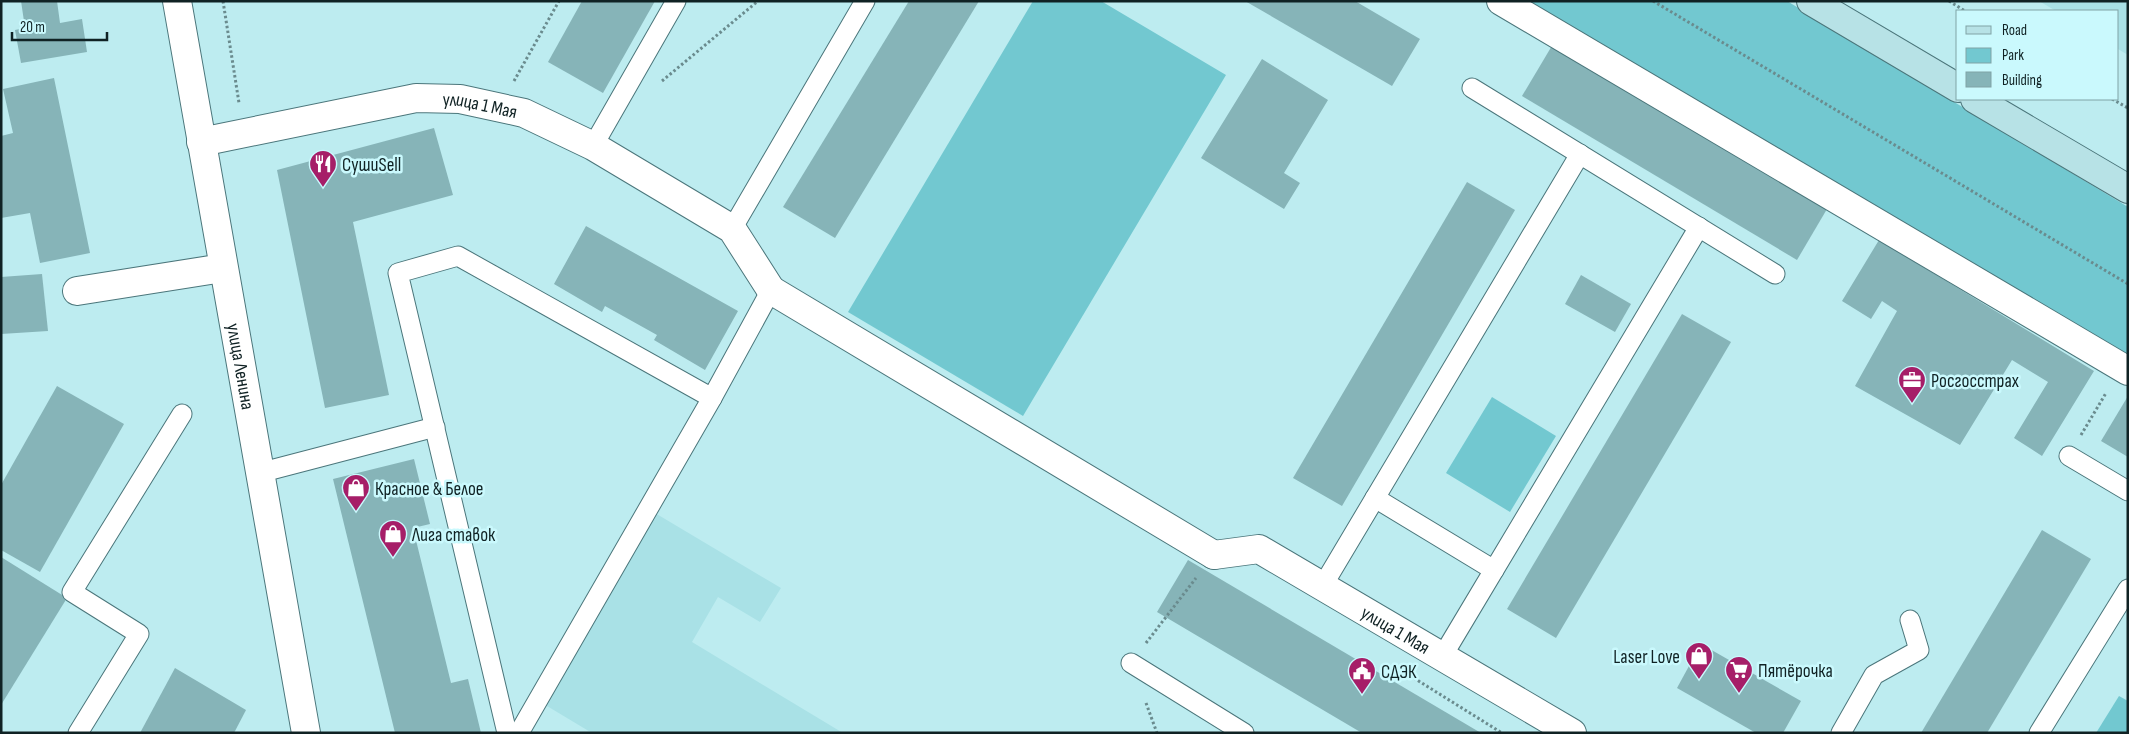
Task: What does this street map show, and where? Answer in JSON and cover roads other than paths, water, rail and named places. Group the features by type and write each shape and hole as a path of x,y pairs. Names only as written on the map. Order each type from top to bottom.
{"main road":[{"path":"1810,1 1956,87"},
{"path":"1977,100 2128,189"}],"street":[{"name":"улица Ленина","path":"177,1 306,733"},
{"path":"1501,1 2125,369"},
{"name":"улица 1 Мая","path":"201,142 416,98 460,99 524,113 593,146 732,229"},
{"path":"732,229 771,290"},
{"path":"77,291 223,268"},
{"name":"улица 1 Мая","path":"771,290 1214,555 1259,549 1572,733"}],"lane":[{"path":"593,146 676,1"},
{"path":"732,229 865,1"},
{"path":"1472,88 1775,274"},
{"path":"1322,587 1580,154"},
{"path":"1442,657 1699,227"},
{"path":"507,733 398,272 458,256 712,398"},
{"path":"519,733 712,398 771,290"},
{"path":"78,733 139,634 72,592 182,414"},
{"path":"259,473 435,427"},
{"path":"2068,456 2128,491"},
{"path":"1375,498 1494,570"},
{"path":"2039,733 2128,589"},
{"path":"1841,733 1874,675 1919,650 1910,620"},
{"path":"1131,663 1244,733"}],"place":[{"name":"СушиSell","path":"323,188"},
{"name":"Росгосстрах","path":"1912,404"},
{"name":"Красное & Белое","path":"356,512"},
{"name":"Лига ставок","path":"393,558"},
{"name":"Laser Love","path":"1699,680"},
{"name":"Пятёрочка","path":"1739,694"},
{"name":"СДЭК","path":"1362,695"}]}
